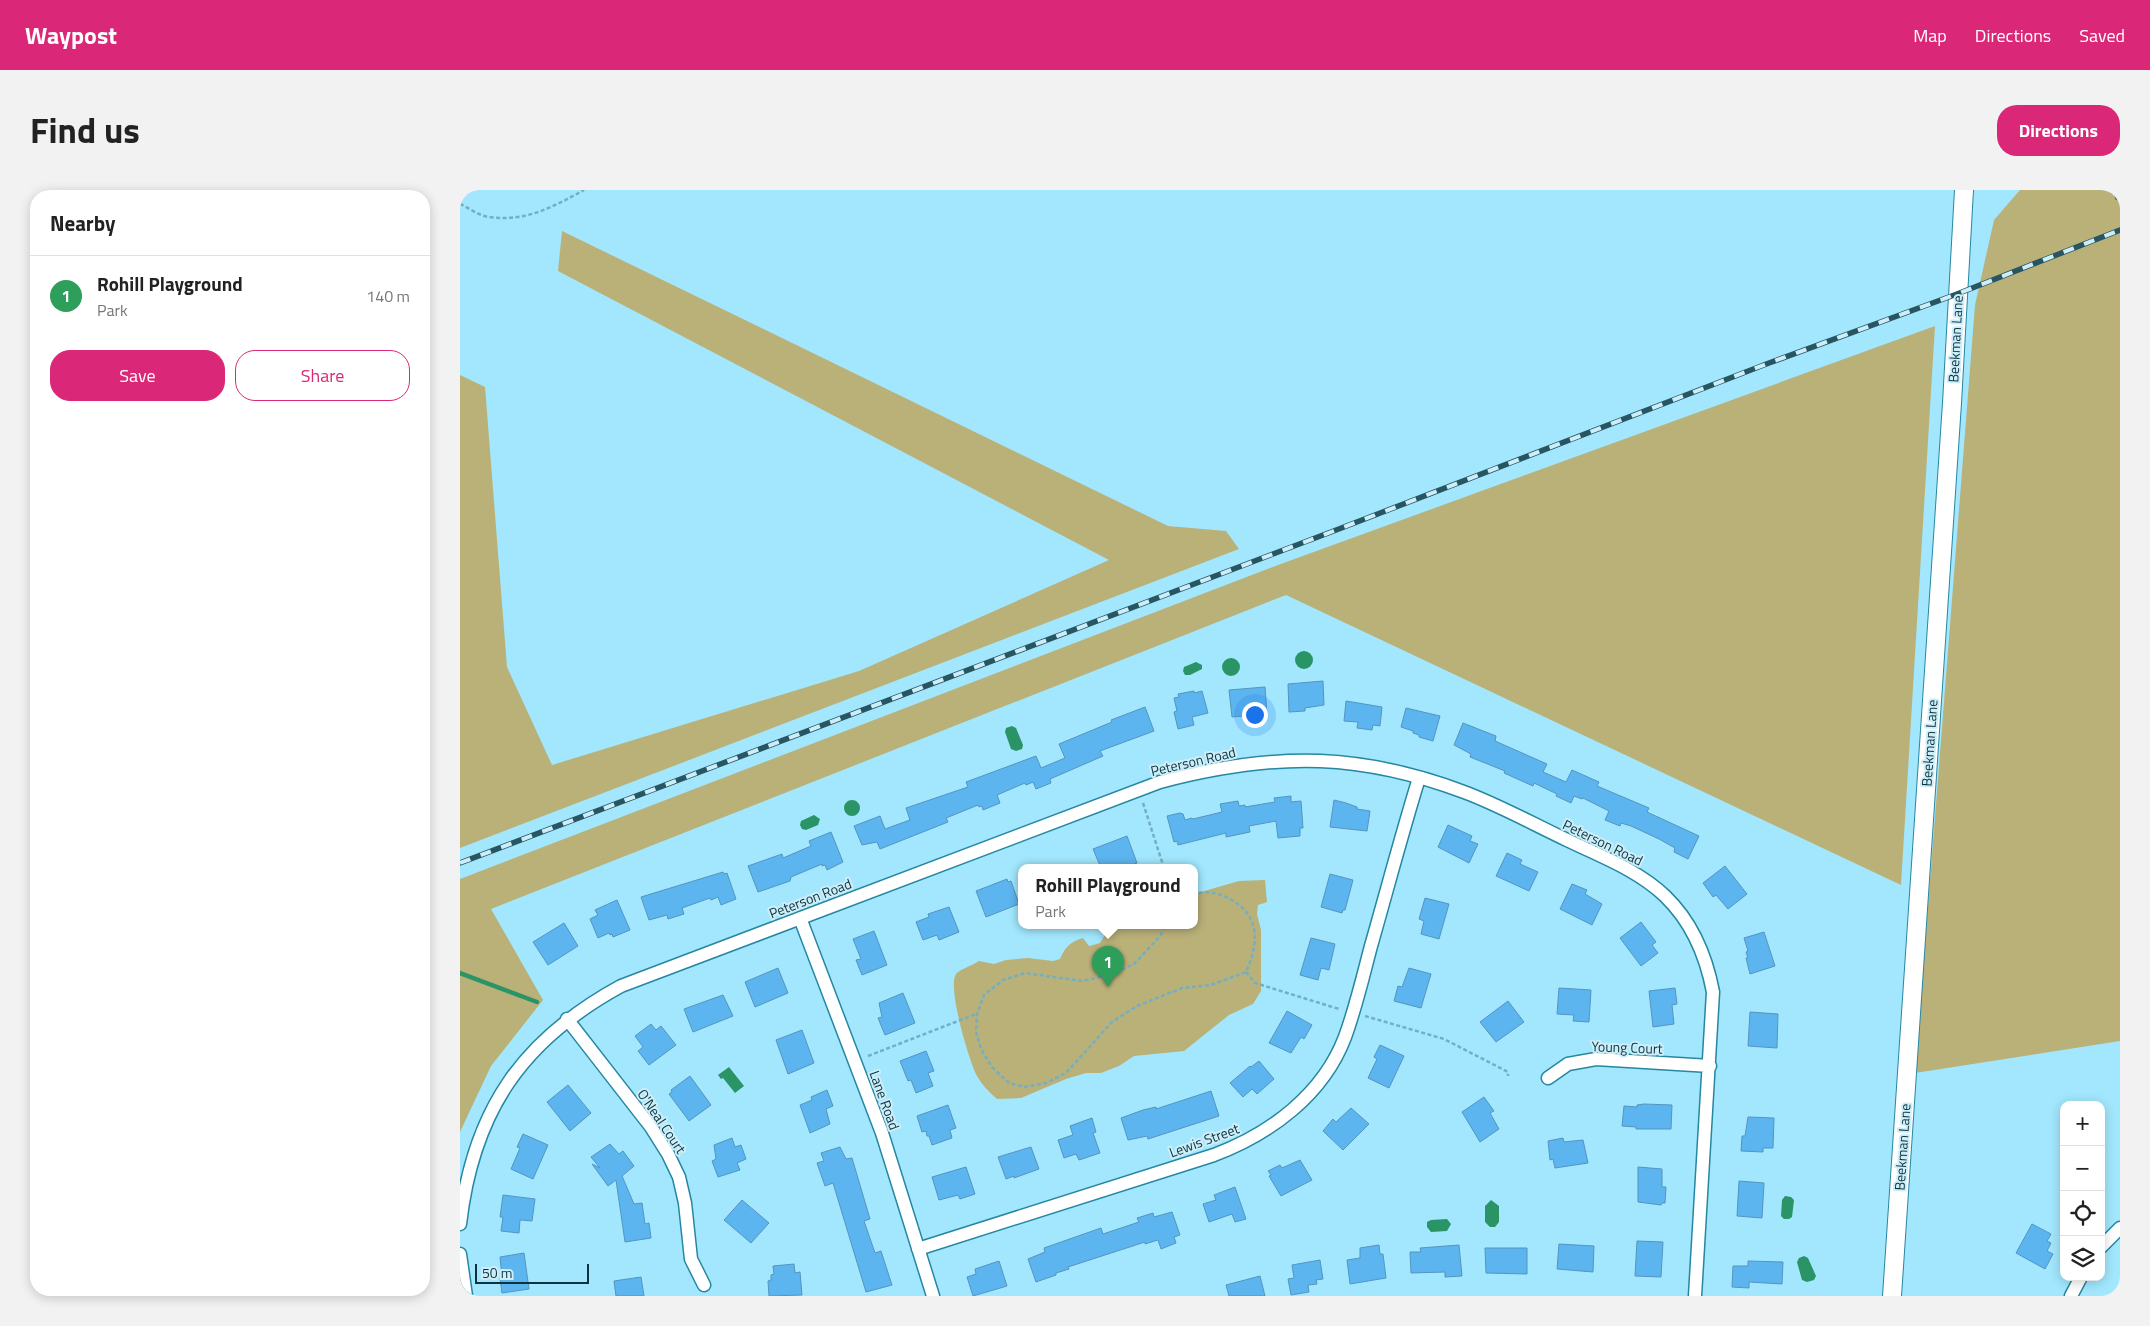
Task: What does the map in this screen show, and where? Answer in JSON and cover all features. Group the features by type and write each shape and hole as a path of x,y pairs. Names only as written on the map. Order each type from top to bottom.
{"street":[{"name":"Beekman Lane","path":"1892,1296 1951,423 1964,190"},
{"name":"Peterson Road","path":"460,1224 471,1160 481,1131 494,1106 526,1059 551,1033 589,1003 621,986 1138,789 1197,772 1235,765 1280,761 1322,761 1356,765 1419,778 1465,792 1645,879 1665,895 1681,913 1694,933 1708,966 1713,992 1695,1296"},
{"name":"Lewis Street","path":"918,1249 1239,1145 1264,1132 1297,1106 1320,1080 1344,1038 1419,778"},
{"name":"Lane Road","path":"800,918 882,1133 933,1296"},
{"name":"O'Neal Court","path":"567,1019 651,1127 668,1154 678,1178 684,1203 691,1259 704,1285"},
{"name":"Young Court","path":"1548,1078 1568,1064 1596,1059 1710,1066"},
{"path":"2105,1243 2120,1228"},
{"path":"460,1254 466,1296"},
{"path":"2071,1296 2079,1281"}],"path":[{"path":"460,204 487,217 531,216 584,190"},
{"path":"1142,803 1163,864"},
{"path":"1163,929 1161,934 1135,963 1114,974 1082,981 1025,973 1003,980 984,995 977,1014 976,1032 980,1049 992,1067 1009,1083 1025,1087 1046,1083 1066,1073 1112,1022 1137,1006 1182,988 1211,984 1246,972 1253,957 1255,944 1254,924 1247,911 1216,892 1198,893"},
{"path":"1246,972 1255,983 1339,1009"},
{"path":"868,1056 977,1014"},
{"path":"1364,1016 1444,1039 1508,1072 1508,1076"}],"shaded area":[{"path":"2020,190 2120,190 2120,1041 1915,1073 1975,305 1994,220"},
{"path":"562,231 1168,526 1226,531 1239,549 460,848 460,375 485,387 507,667 552,765 859,671 1109,560 558,271"},
{"path":"1935,326 1901,885 1286,595 491,909 543,1000 491,1066 460,1132 460,879 1278,565"},
{"path":"1304,651 1310,654 1313,660 1310,666 1304,669 1298,666 1295,660 1298,654"},
{"path":"1231,658 1237,661 1240,667 1237,673 1231,676 1225,673 1222,667 1225,661"},
{"path":"1196,662 1202,665 1202,669 1190,675 1185,675 1184,667"},
{"path":"1012,726 1016,728 1023,745 1022,749 1016,751 1011,749 1005,732 1006,728"},
{"path":"849,800 855,800 860,805 858,814 849,816 844,811 844,805"},
{"path":"814,815 820,819 818,825 806,830 802,829 801,821"},
{"path":"1265,880 1267,902 1258,905 1257,914 1261,930 1261,991 1253,1004 1229,1015 1184,1051 1134,1056 1119,1066 1101,1073 1086,1073 1066,1079 1021,1098 997,1099 988,1091 973,1068 964,1041 954,993 954,982 957,973 979,961 994,964 1006,960 1028,958 1053,961 1060,959 1071,943 1083,938 1089,946 1100,943 1106,933 1105,929 1198,929 1198,893 1239,881"},
{"path":"729,1067 744,1086 735,1093 723,1078 721,1079 718,1075"},
{"path":"1785,1196 1791,1197 1794,1200 1792,1217 1789,1219 1784,1219 1781,1216 1782,1200"},
{"path":"1491,1200 1499,1206 1499,1222 1495,1227 1490,1227 1485,1222 1485,1206"},
{"path":"1447,1219 1451,1224 1447,1231 1431,1232 1427,1227 1427,1222 1431,1220"},
{"path":"1804,1256 1808,1258 1816,1276 1814,1280 1807,1282 1802,1280 1797,1262 1799,1258"}],"building":[{"path":"1323,681 1324,705 1305,708 1305,711 1289,712 1288,684"},
{"path":"1265,687 1267,714 1232,717 1229,690"},
{"path":"1194,691 1194,693 1202,691 1208,713 1192,717 1194,725 1178,729 1174,712 1177,711 1174,698 1179,697 1178,694"},
{"path":"1346,701 1382,707 1380,726 1373,725 1372,730 1357,728 1358,722 1344,721"},
{"path":"1145,707 1154,731 1100,751 1103,756 1050,779 1051,783 1036,789 1033,782 1026,785 1025,783 997,795 1000,803 983,810 982,806 979,807 978,805 946,818 948,822 880,849 877,842 862,845 854,826 880,816 885,829 910,820 906,808 968,787 966,782 1036,756 1041,768 1065,758 1059,744"},
{"path":"1406,708 1440,716 1433,741 1419,737 1413,731 1401,727"},
{"path":"1463,723 1496,736 1495,741 1547,764 1543,772 1566,782 1572,770 1599,782 1597,786 1649,808 1647,812 1699,836 1688,859 1674,852 1675,848 1659,839 1631,826 1621,823 1620,826 1605,820 1609,811 1583,798 1574,796 1571,803 1534,783 1533,786 1504,773 1505,771 1470,757 1471,754 1454,745"},
{"path":"1291,796 1291,802 1301,801 1303,828 1300,828 1300,836 1278,838 1276,821 1249,826 1250,832 1226,837 1226,833 1178,845 1177,841 1174,842 1167,816 1180,813 1183,814 1185,820 1193,819 1222,812 1220,804 1238,801 1239,806 1245,805 1245,807 1275,802 1274,798"},
{"path":"1334,800 1357,807 1357,809 1370,811 1367,831 1330,827"},
{"path":"1448,825 1472,836 1470,841 1478,844 1469,863 1438,847"},
{"path":"831,832 843,862 827,870 825,865 822,866 822,864 791,877 790,881 758,892 748,866 782,854 783,858 811,846 809,841"},
{"path":"1127,836 1137,863 1099,864 1093,849"},
{"path":"1507,853 1522,860 1520,864 1538,872 1529,891 1496,876"},
{"path":"1725,866 1747,894 1728,909 1716,895 1713,897 1703,883"},
{"path":"723,872 724,874 727,873 736,899 721,905 718,897 711,900 710,898 682,908 684,914 668,919 667,915 649,920 641,897"},
{"path":"1330,874 1353,880 1345,910 1342,913 1321,907"},
{"path":"1007,879 1008,882 1011,881 1018,904 986,917 976,891"},
{"path":"1572,884 1587,890 1585,894 1602,904 1592,925 1560,909"},
{"path":"1425,898 1449,904 1439,939 1421,934 1424,921 1419,919"},
{"path":"617,900 630,930 613,937 609,933 598,938 590,919 598,915 595,910"},
{"path":"949,907 959,932 939,940 937,935 923,940 916,922 929,917 928,914"},
{"path":"1641,922 1656,942 1652,945 1658,953 1641,966 1620,938"},
{"path":"564,923 578,946 548,965 533,942"},
{"path":"874,931 887,965 862,975 856,960 861,959 853,939"},
{"path":"1764,932 1775,966 1750,974 1746,958 1748,958 1746,952 1748,951 1744,938"},
{"path":"1311,938 1335,944 1329,970 1321,968 1318,980 1300,975"},
{"path":"778,968 788,993 755,1007 745,982"},
{"path":"1409,968 1431,974 1421,1008 1394,1001 1398,986 1402,987"},
{"path":"1559,988 1591,990 1589,1022 1573,1021 1574,1015 1557,1014"},
{"path":"1675,988 1677,1004 1672,1005 1674,1024 1653,1027 1649,991"},
{"path":"903,993 915,1023 885,1035 878,1018 882,1017 879,1003"},
{"path":"723,995 733,1016 693,1032 684,1009"},
{"path":"1508,1001 1524,1022 1496,1042 1480,1022"},
{"path":"1287,1011 1312,1025 1304,1039 1301,1037 1291,1053 1269,1043"},
{"path":"1750,1012 1778,1014 1777,1048 1748,1046"},
{"path":"651,1024 656,1030 661,1026 676,1045 649,1065 638,1051 643,1047 635,1036"},
{"path":"802,1030 814,1063 788,1074 776,1040"},
{"path":"1380,1045 1404,1056 1389,1088 1368,1078 1377,1059 1374,1057"},
{"path":"926,1051 934,1071 928,1073 933,1086 916,1093 911,1080 908,1081 900,1061"},
{"path":"1259,1061 1274,1079 1257,1094 1252,1089 1243,1097 1230,1083"},
{"path":"690,1076 711,1105 689,1121 669,1094 672,1092 671,1090"},
{"path":"568,1085 591,1113 570,1131 547,1102"},
{"path":"827,1090 833,1106 826,1109 830,1124 810,1133 800,1105 812,1100 811,1097"},
{"path":"1211,1091 1219,1116 1148,1139 1147,1136 1128,1140 1121,1118"},
{"path":"1484,1097 1494,1111 1490,1113 1499,1129 1480,1142 1462,1112"},
{"path":"948,1105 956,1128 950,1130 952,1138 932,1145 926,1131 922,1132 917,1116"},
{"path":"1637,1105 1672,1105 1671,1129 1636,1129 1636,1127 1622,1126 1624,1106 1637,1107"},
{"path":"1351,1108 1369,1124 1343,1150 1323,1131 1333,1119 1336,1122"},
{"path":"1748,1117 1774,1118 1773,1148 1763,1148 1763,1152 1741,1151 1742,1136 1745,1136"},
{"path":"1092,1118 1096,1132 1093,1133 1100,1153 1079,1160 1076,1154 1064,1158 1058,1140 1073,1135 1070,1126"},
{"path":"523,1134 548,1145 533,1179 511,1169 520,1148 517,1147"},
{"path":"732,1138 735,1147 741,1145 746,1159 737,1163 740,1170 718,1177 712,1161 716,1159 714,1145"},
{"path":"1563,1138 1564,1142 1583,1140 1588,1163 1555,1168 1553,1159 1550,1160 1548,1141"},
{"path":"610,1144 619,1154 623,1151 634,1166 622,1176 634,1204 642,1203 645,1224 649,1223 651,1238 625,1242 616,1180 608,1186 592,1164 600,1168 591,1157"},
{"path":"840,1147 846,1159 852,1158 870,1219 864,1221 875,1253 881,1251 892,1285 866,1292 833,1183 825,1186 817,1163 824,1161 821,1153"},
{"path":"1031,1147 1039,1169 1006,1179 998,1157"},
{"path":"1300,1160 1312,1180 1281,1196 1268,1171 1280,1165 1282,1168"},
{"path":"966,1167 975,1194 960,1199 958,1195 939,1200 932,1177"},
{"path":"1638,1167 1662,1169 1662,1187 1666,1187 1665,1203 1661,1205 1638,1202"},
{"path":"1739,1181 1764,1183 1762,1218 1737,1216"},
{"path":"1235,1187 1246,1219 1235,1222 1232,1214 1209,1222 1203,1204 1216,1200 1214,1195"},
{"path":"503,1195 535,1199 532,1221 520,1220 519,1233 501,1231 503,1217 500,1217"},
{"path":"742,1200 769,1223 751,1243 724,1220"},
{"path":"1172,1212 1180,1235 1174,1237 1176,1243 1161,1249 1158,1240 1145,1244 1145,1242 1068,1267 1069,1269 1036,1282 1028,1259 1045,1252 1044,1248 1101,1228 1103,1234 1139,1222 1137,1218 1153,1213 1154,1217"},
{"path":"2032,1224 2051,1234 2047,1241 2051,1243 2047,1251 2053,1254 2045,1269 2016,1253"},
{"path":"1637,1241 1663,1242 1661,1277 1635,1276"},
{"path":"1559,1244 1594,1246 1593,1272 1557,1269"},
{"path":"1379,1245 1380,1254 1383,1254 1386,1278 1350,1284 1347,1260 1360,1258 1360,1248"},
{"path":"1459,1245 1462,1276 1445,1277 1445,1272 1411,1273 1410,1252 1421,1252 1420,1248"},
{"path":"1485,1248 1527,1248 1527,1274 1486,1273"},
{"path":"524,1253 529,1289 502,1293 500,1257"},
{"path":"1320,1260 1323,1279 1316,1280 1317,1284 1308,1285 1309,1292 1291,1295 1288,1279 1294,1278 1292,1265"},
{"path":"999,1261 1007,1286 973,1296 967,1277 976,1274 975,1269"},
{"path":"1748,1261 1783,1262 1782,1284 1749,1282 1749,1288 1732,1287 1733,1266 1748,1266"},
{"path":"794,1264 795,1273 800,1272 802,1295 769,1296 768,1281 771,1280 771,1275 774,1274 773,1266"},
{"path":"1260,1276 1265,1296 1229,1296 1226,1285"},
{"path":"641,1277 644,1296 616,1296 614,1281"}],"waterway":[{"path":"2117,190 2117,198"},
{"path":"460,973 537,1002"}],"railway":[{"path":"460,863 1331,532 1769,363 1957,294 2120,230"}],"place":[{"name":"Rohill Playground","path":"1108,987"}]}
